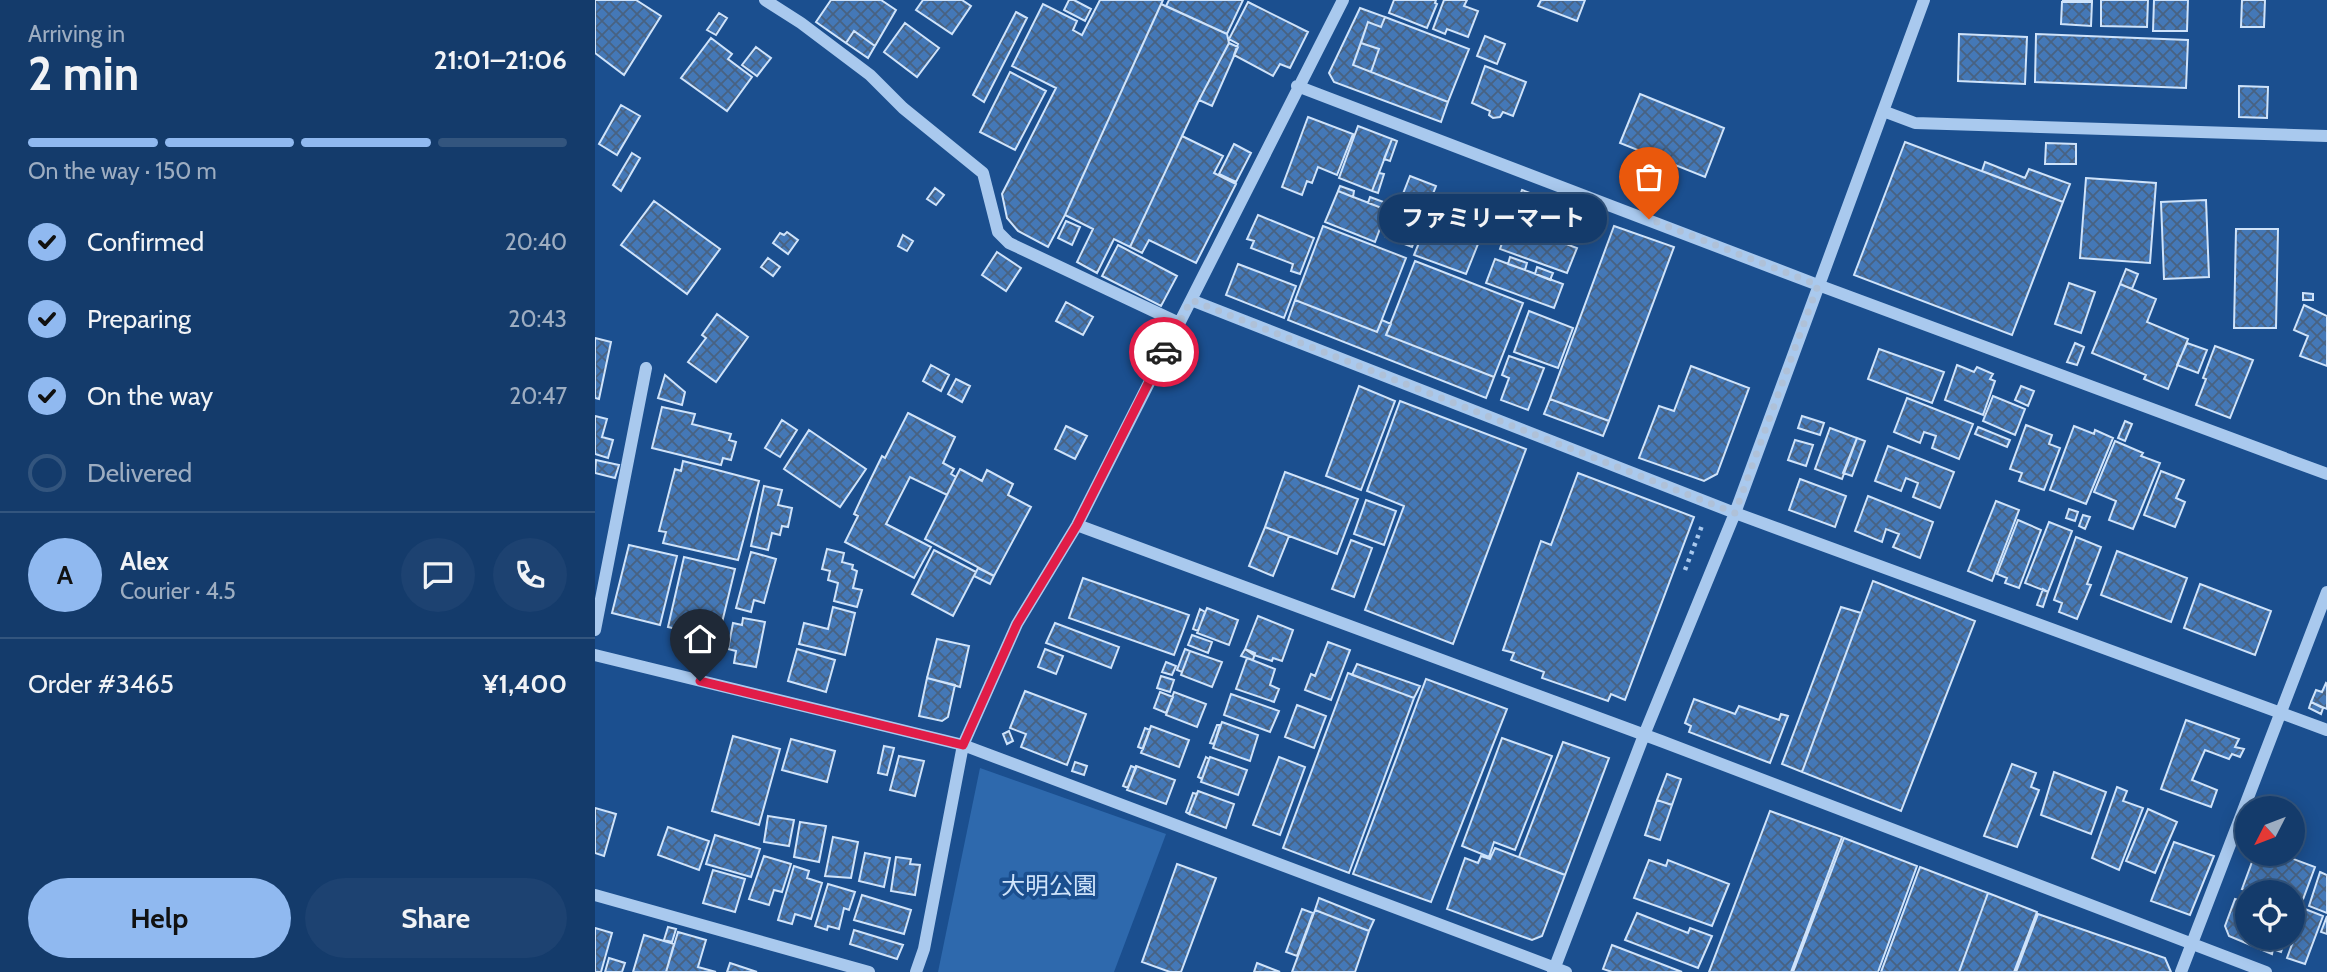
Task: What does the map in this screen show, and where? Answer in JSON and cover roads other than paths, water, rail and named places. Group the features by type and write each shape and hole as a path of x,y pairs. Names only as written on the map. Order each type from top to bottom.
{"street":[{"path":"765,0 801,23 870,75 903,108 983,173 998,233 1009,243 1179,323"},
{"path":"916,972 924,949 963,745 1017,624 1077,525 1297,86 1343,0"},
{"path":"595,655 963,745 1558,971 1644,734 1735,513 1924,0"},
{"path":"1297,86 1818,285 2327,474"},
{"path":"1883,111 1915,123 2327,136"},
{"path":"1191,300 1735,513 2327,730"},
{"path":"595,630 646,368"},
{"path":"1077,525 1644,734 2266,972"},
{"path":"2181,972 2327,592"},
{"path":"595,895 869,972"}],"place":[{"name":"ファミリーマート","path":"1649,219"}],"park label":[{"name":"大明公園","path":"1049,885"}]}
